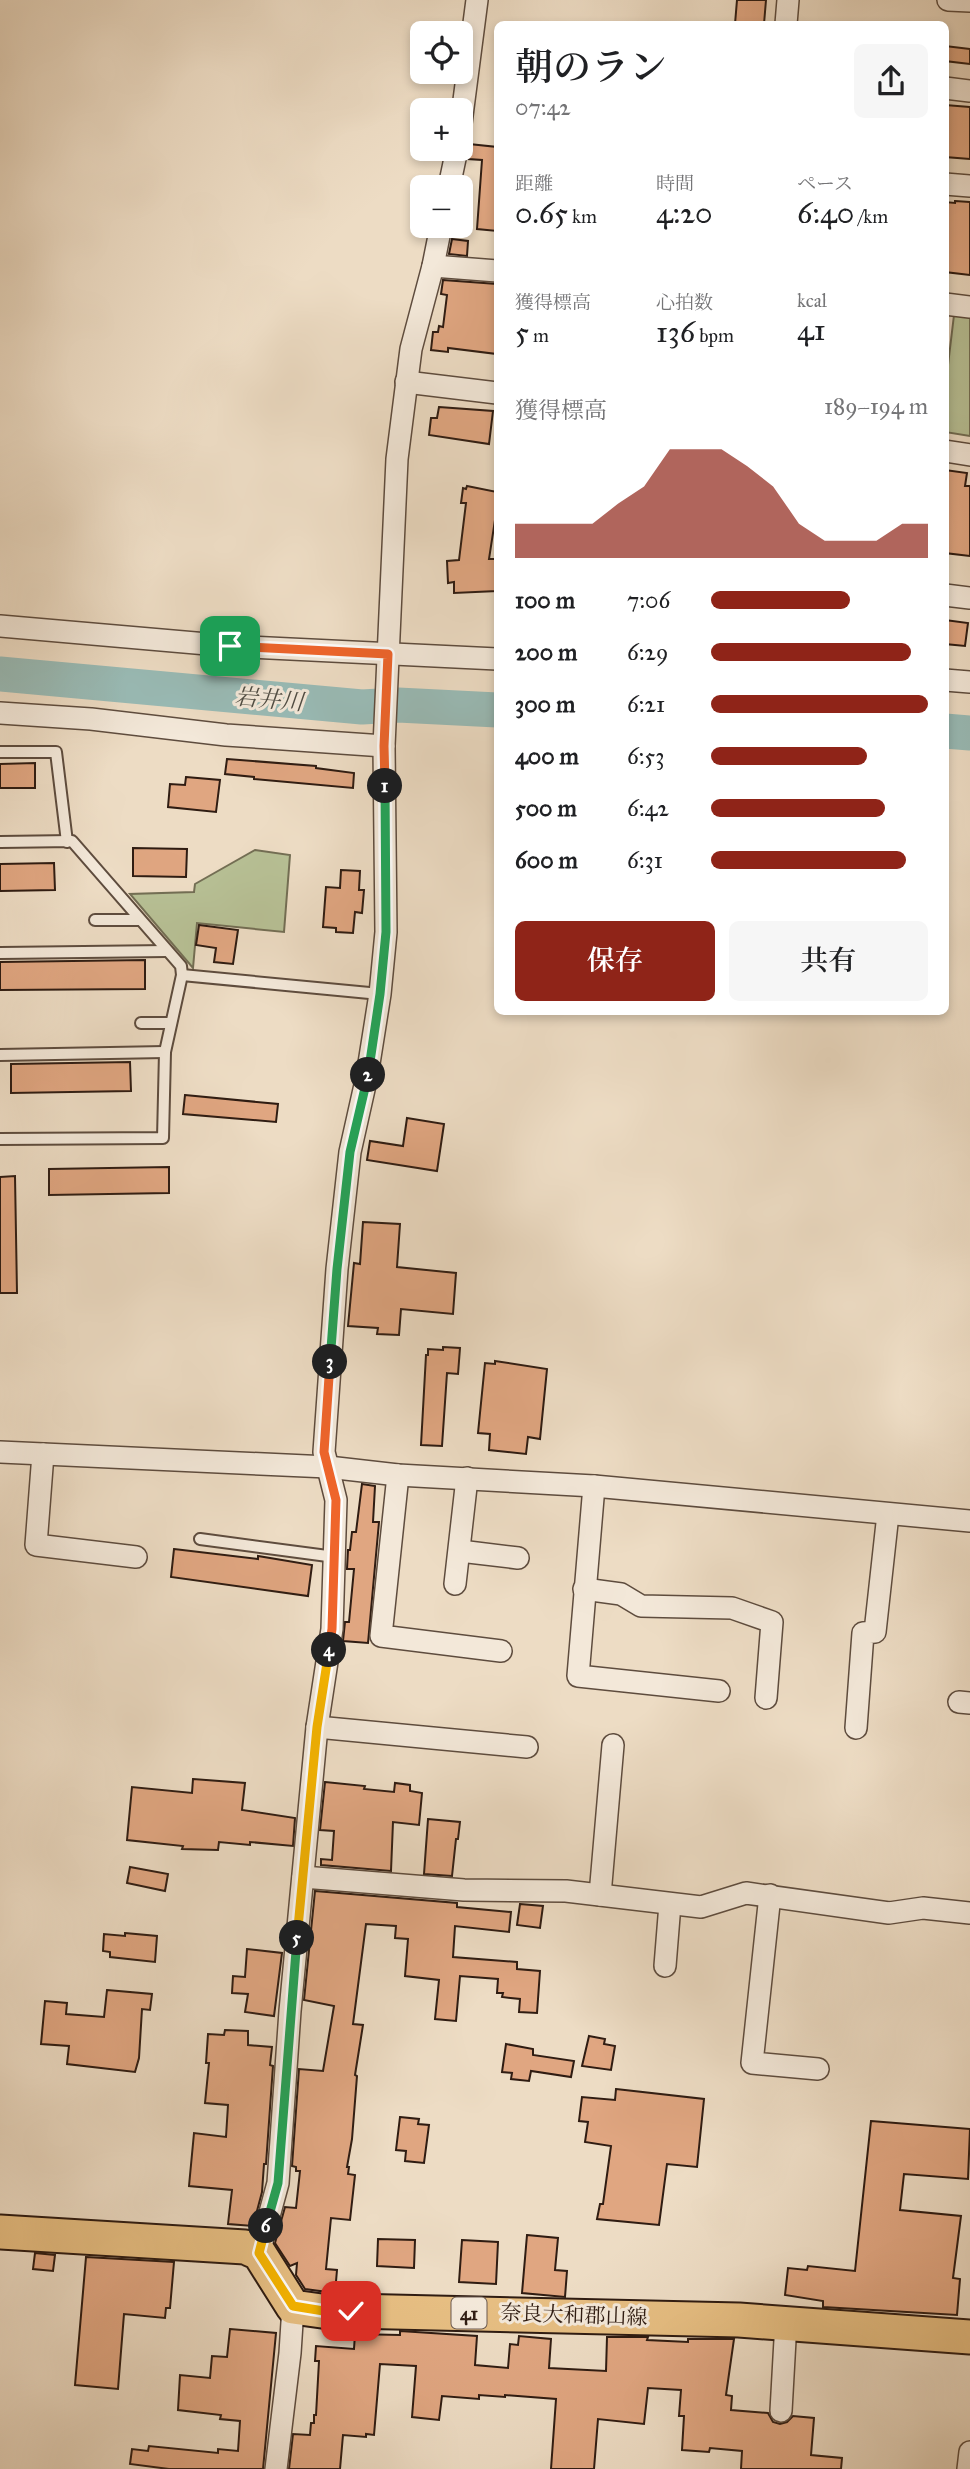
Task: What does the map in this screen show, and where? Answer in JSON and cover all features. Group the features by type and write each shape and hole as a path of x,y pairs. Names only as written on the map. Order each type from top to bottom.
{"main road":[{"path":"0,2232 245,2248 259,2253 293,2306"},
{"name":"奈良大和郡山線","path":"293,2306 336,2313 473,2313 786,2322 970,2337"}],"street":[{"path":"464,98 477,0"},
{"path":"786,21 788,0"},
{"path":"948,0 970,1"},
{"path":"949,88 970,91"},
{"path":"949,184 970,186"},
{"path":"259,2253 278,2183 317,1727 332,1629 336,1500 324,1452 337,1269 350,1152 367,1076 380,994 386,932 384,740 397,458 411,349 439,238"},
{"path":"433,266 494,271"},
{"path":"949,304 970,307"},
{"path":"406,382 494,393"},
{"path":"949,452 970,455"},
{"path":"949,595 970,598"},
{"path":"0,626 387,661 494,659"},
{"path":"949,681 970,682"},
{"path":"0,713 91,719 226,735 384,740"},
{"path":"0,1452 328,1467 398,1475 594,1486 970,1521"},
{"path":"43,1454 36,1545 136,1557"},
{"path":"398,1475 381,1636 501,1651"},
{"path":"455,1584 467,1478"},
{"path":"594,1486 578,1676 719,1691"},
{"path":"856,1728 863,1633 875,1632 888,1514"},
{"path":"460,1551 518,1558"},
{"path":"584,1589 621,1594 641,1606 732,1608 772,1622 766,1698"},
{"path":"317,1727 527,1747"},
{"path":"600,1895 613,1745"},
{"path":"303,1877 464,1890 566,1891 701,1907 746,1893 889,1913 923,1909 970,1913"},
{"path":"770,1895 752,2063 818,2069"},
{"path":"666,1966 670,1904"},
{"path":"276,2469 293,2306"},
{"path":"781,2411 786,2322"},
{"path":"968,2469 970,2452"}],"lane":[{"path":"0,752 56,752 67,842"},
{"path":"0,842 72,841 181,967 182,975 165,1052 163,1138 0,1139"},
{"path":"95,920 140,920"},
{"path":"0,953 167,951"},
{"path":"182,975 380,994"},
{"path":"141,1023 172,1023"},
{"path":"0,1055 165,1052"},
{"path":"200,1539 335,1557"}],"green space":[{"path":"954,315 970,317 970,436 949,433 949,357"},
{"path":"255,850 290,855 284,932 197,923 193,968 130,894 194,892 195,884"}],"building":[{"path":"737,0 766,0 764,21 735,21"},
{"path":"949,46 970,49 970,64 949,61"},
{"path":"949,105 970,107 970,159 949,157"},
{"path":"473,144 494,147 494,231 477,229 482,160 473,159"},
{"path":"949,202 970,202 970,275 949,272"},
{"path":"452,239 468,241 467,256 449,254"},
{"path":"443,280 494,284 494,354 448,348 448,352 431,350 433,332 438,332 439,326 443,327 447,295 441,294"},
{"path":"439,407 493,411 489,444 429,435 431,418 437,418"},
{"path":"949,471 967,473 965,486 970,486 970,556 949,553"},
{"path":"467,486 494,491 494,526 489,559 494,559 494,591 454,593 454,582 448,583 447,561 459,560 466,503 461,503 463,488 466,489"},
{"path":"949,621 968,623 965,646 949,644"},
{"path":"227,759 316,766 354,773 353,788 225,774"},
{"path":"35,763 35,788 0,788 0,764"},
{"path":"186,777 220,780 216,812 168,807 170,784 185,785"},
{"path":"133,848 187,849 186,877 133,876"},
{"path":"54,863 55,890 0,891 0,864"},
{"path":"341,870 360,871 359,890 364,890 362,913 355,912 353,933 336,932 336,928 323,927 326,887 340,888"},
{"path":"199,925 238,930 233,964 214,962 216,948 196,945"},
{"path":"145,960 145,989 0,990 0,962"},
{"path":"130,1062 131,1091 11,1093 11,1064"},
{"path":"185,1095 278,1104 276,1122 183,1114"},
{"path":"407,1118 444,1124 437,1171 367,1160 370,1141 403,1146"},
{"path":"169,1167 169,1193 49,1195 49,1169"},
{"path":"15,1176 17,1293 0,1293 0,1177"},
{"path":"363,1222 400,1224 397,1267 456,1273 453,1314 401,1309 399,1335 377,1334 378,1328 348,1326 354,1263 360,1264"},
{"path":"443,1347 460,1348 458,1374 447,1373 442,1446 421,1445 426,1355 428,1349 443,1350"},
{"path":"495,1361 547,1369 540,1439 528,1437 526,1454 489,1450 490,1434 478,1433 485,1363 495,1364"},
{"path":"362,1484 375,1486 373,1522 379,1522 368,1643 343,1641 345,1622 349,1622 354,1569 347,1569 348,1550 352,1532 356,1532"},
{"path":"174,1549 258,1559 258,1556 312,1565 308,1596 171,1577"},
{"path":"193,1779 245,1783 242,1810 295,1818 293,1846 219,1842 218,1850 182,1849 183,1846 127,1840 132,1787 192,1793"},
{"path":"325,1782 394,1792 395,1783 410,1785 410,1791 422,1793 419,1825 393,1822 391,1871 321,1865 321,1859 332,1860 334,1831 320,1830"},
{"path":"428,1819 460,1822 452,1876 424,1874"},
{"path":"130,1867 168,1874 165,1891 127,1883"},
{"path":"315,1891 457,1903 457,1907 511,1912 509,1932 455,1926 453,1957 517,1962 517,1969 540,1971 537,2013 519,2012 520,1999 502,1997 503,1993 497,1993 498,1979 460,1976 456,2021 435,2019 439,1980 405,1976 408,1939 395,1938 396,1926 366,1924 353,2024 363,2025 355,2075 352,2139 347,2167 348,2174 355,2175 350,2220 331,2218 326,2269 337,2270 335,2293 305,2289 296,2275 297,2263 290,2266 275,2243 285,2207 296,2208 300,2171 296,2171 296,2167 292,2166 299,2069 323,2071 334,2006 304,2000"},
{"path":"520,1904 543,1906 540,1928 517,1925"},
{"path":"125,1933 157,1936 155,1962 110,1957 110,1952 103,1951 104,1934 125,1936"},
{"path":"247,1949 282,1953 274,2016 245,2012 248,1994 232,1993 233,1976 245,1977"},
{"path":"107,1990 152,1994 150,2010 142,2009 139,2058 135,2072 67,2064 69,2046 41,2044 45,2001 67,2003 66,2014 104,2017"},
{"path":"225,2030 248,2031 248,2045 272,2047 266,2164 253,2226 228,2224 232,2190 189,2186 194,2133 226,2137 228,2105 205,2103 209,2063 206,2063 208,2034 224,2035"},
{"path":"589,2036 605,2039 604,2044 615,2046 611,2070 582,2066"},
{"path":"506,2044 533,2049 533,2055 574,2061 571,2077 531,2071 529,2081 511,2079 512,2073 502,2072"},
{"path":"616,2089 704,2099 697,2167 667,2164 659,2225 597,2219 600,2204 603,2204 611,2146 585,2142 588,2122 579,2121 582,2097 615,2100"},
{"path":"400,2117 419,2119 418,2124 429,2125 424,2163 405,2161 406,2151 396,2150"},
{"path":"871,2121 970,2129 968,2179 904,2174 900,2210 961,2216 953,2278 960,2279 957,2315 823,2307 823,2301 785,2295 788,2268 807,2270 808,2266 855,2271"},
{"path":"527,2235 558,2238 555,2270 567,2271 565,2297 522,2293"},
{"path":"378,2239 415,2240 414,2268 377,2266"},
{"path":"462,2240 498,2242 496,2284 459,2282"},
{"path":"35,2253 55,2255 53,2271 33,2269"},
{"path":"86,2257 174,2262 170,2308 166,2308 165,2318 124,2314 118,2389 75,2385"},
{"path":"230,2329 276,2333 263,2469 169,2469 130,2464 132,2449 148,2451 149,2446 218,2453 218,2449 238,2451 240,2421 220,2419 221,2415 178,2410 180,2375 210,2378 212,2356 227,2357"},
{"path":"400,2331 477,2336 475,2365 508,2368 510,2344 518,2345 519,2336 551,2339 549,2368 606,2371 607,2337 648,2337 647,2340 688,2342 688,2339 734,2339 726,2395 732,2396 731,2410 768,2413 773,2422 780,2424 793,2416 814,2418 811,2455 842,2458 841,2469 741,2469 742,2451 710,2448 709,2452 682,2450 684,2416 679,2416 681,2390 648,2388 644,2424 598,2419 594,2469 551,2469 556,2399 505,2395 479,2395 479,2399 442,2396 439,2420 412,2417 416,2366 380,2364 374,2435 343,2435 340,2469 289,2469 293,2434 310,2435 311,2423 314,2423 316,2415 319,2361 315,2361 316,2346 354,2349 355,2334 400,2335"}],"waterway":[{"name":"岩井川","path":"0,674 362,707 398,705 494,710"},
{"name":"岩井川","path":"949,731 970,733"}],"route":[{"path":"230,646 388,654 384,746 386,932 380,994 367,1076 350,1152 337,1269 324,1452 336,1500 332,1629 317,1727 290,2011 278,2183 259,2253 293,2306 336,2313 351,2311"}]}
